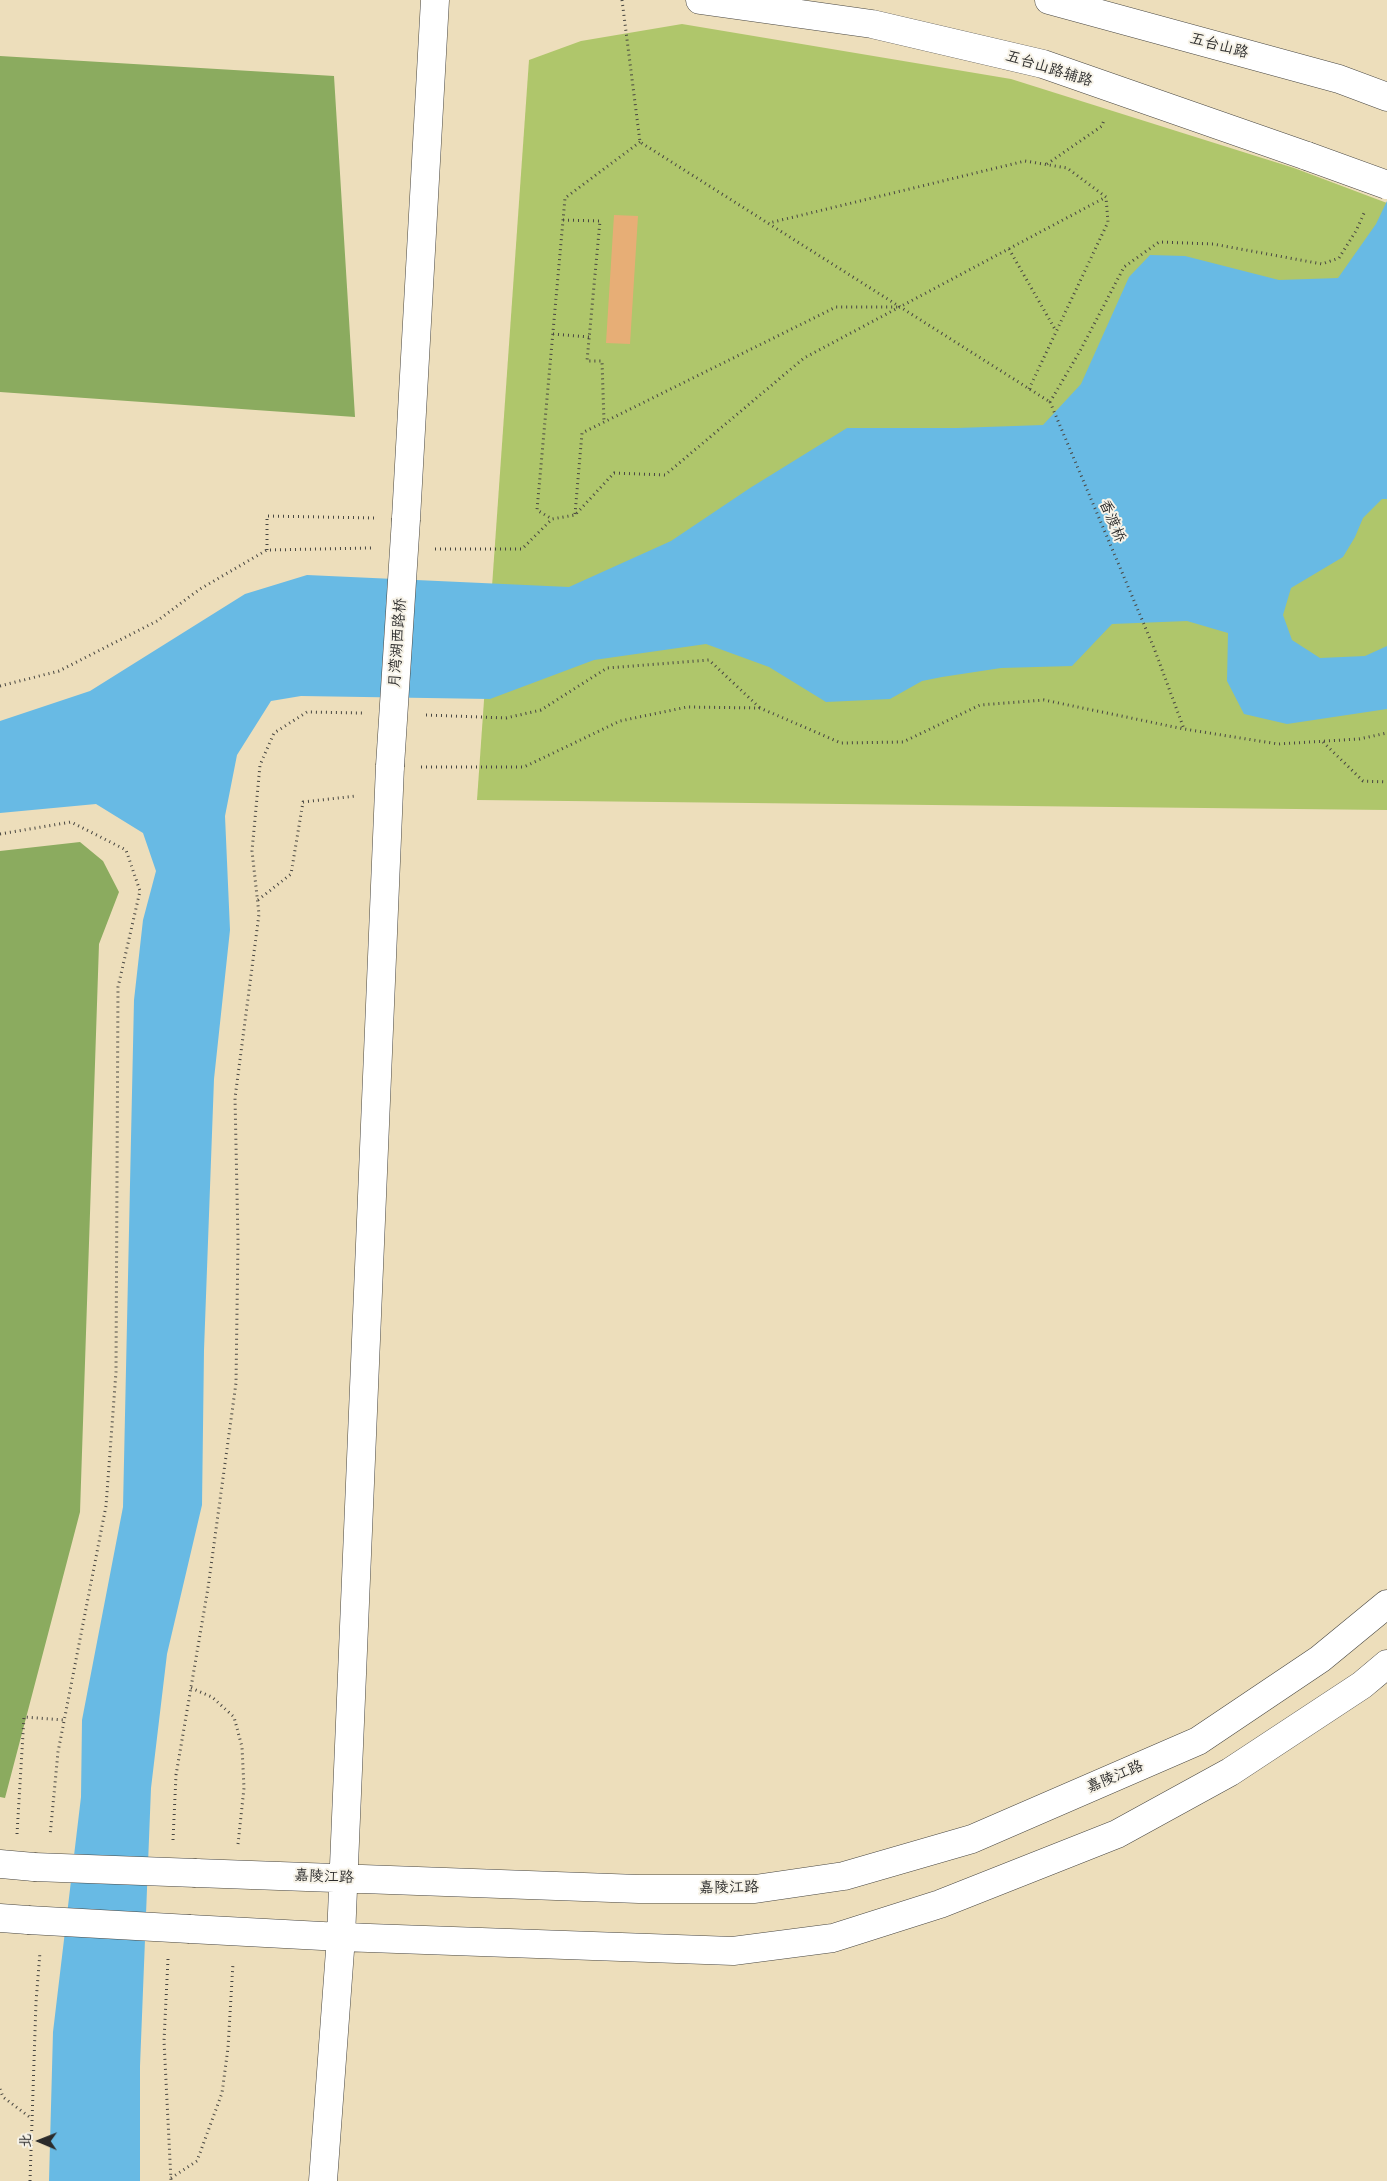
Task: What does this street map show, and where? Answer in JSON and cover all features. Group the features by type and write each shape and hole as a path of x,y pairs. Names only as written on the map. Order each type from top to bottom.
{"street":[{"name":"月湾湖西路桥","path":"323,2181 341,1937 388,793 406,519 435,0"},
{"name":"五台山路辅路","path":"700,0 872,24 1042,64 1387,186"},
{"name":"五台山路","path":"1049,0 1339,79 1387,97"},
{"name":"嘉陵江路","path":"16,1866 639,1889 755,1889 844,1876 972,1839 1198,1741 1320,1658 1387,1604"},
{"path":"0,1918 341,1937 733,1950 833,1938 940,1904 1117,1834 1230,1772 1362,1685 1387,1664"}],"path":[{"path":"622,0 640,142"},
{"path":"1046,165 1102,126 1117,90"},
{"path":"552,520 537,510 565,198 640,142"},
{"path":"640,142 1050,402 1080,351 1124,267 1159,242 1213,244 1322,264 1339,258 1356,231 1368,205"},
{"path":"769,224 1025,161 1067,168 1106,197 1108,222 1029,389"},
{"path":"434,549 522,549 552,520 575,515 614,473 665,475 804,358 1106,197"},
{"path":"563,220 600,222 587,361 602,361 604,422"},
{"path":"1010,249 1056,332"},
{"path":"575,515 582,433 836,307 900,307"},
{"path":"553,334 589,337"},
{"name":"香渡桥","path":"1050,402 1154,648 1184,729"},
{"path":"267,550 267,516 406,519"},
{"path":"0,686 59,671 67,667 157,621 200,589 267,550 376,548"},
{"path":"417,715 506,718 541,710 607,668 709,660 760,708 841,743 902,742 980,705 1044,700 1184,729 1278,744 1359,739 1387,733"},
{"path":"390,766 524,767 620,722 687,708 760,708"},
{"path":"173,1844 176,1775 208,1588 236,1383 238,1241 235,1098 259,914 252,851 260,765 274,733 307,712 367,714"},
{"path":"1322,741 1363,782 1387,782"},
{"path":"257,900 290,874 303,802 388,793"},
{"path":"0,834 71,822 126,850 140,891 118,987 116,1372 106,1506 58,1752 50,1838"},
{"path":"191,1688 212,1697 234,1718 242,1747 244,1788 235,1874"},
{"path":"16,1866 24,1717 64,1720"},
{"path":"171,2180 197,2161 222,2094 228,2048 235,1932"},
{"path":"30,2181 36,2002 41,1944"},
{"path":"168,1952 164,2040 171,2180"},
{"path":"0,2089 4,2098 31,2118"}],"green space":[{"path":"682,24 1011,79 1294,168 1387,203 1387,810 477,800 529,60 581,41"},
{"path":"0,56 334,76 355,417 0,392"},
{"path":"80,842 103,861 119,892 99,944 80,1512 5,1798 0,1797 0,851"}],"water":[{"path":"1387,201 1387,499 1382,499 1363,518 1355,537 1343,557 1291,588 1283,615 1292,640 1320,658 1365,656 1387,646 1387,709 1287,724 1244,714 1227,681 1228,633 1187,621 1112,624 1072,666 1001,668 942,677 922,681 890,699 826,702 769,667 706,644 594,660 490,699 301,696 271,701 237,755 225,816 230,930 214,1079 204,1350 202,1505 167,1654 151,1788 140,2066 140,2181 49,2181 53,2032 81,1797 82,1720 123,1507 134,1000 143,920 156,871 143,833 96,804 0,813 0,721 90,691 245,594 307,575 569,587 671,541 750,488 847,428 957,428 1043,425 1081,384 1129,277 1150,255 1185,256 1279,280 1338,278 1376,224"}],"building":[{"path":"614,215 638,216 630,344 606,343"}]}
